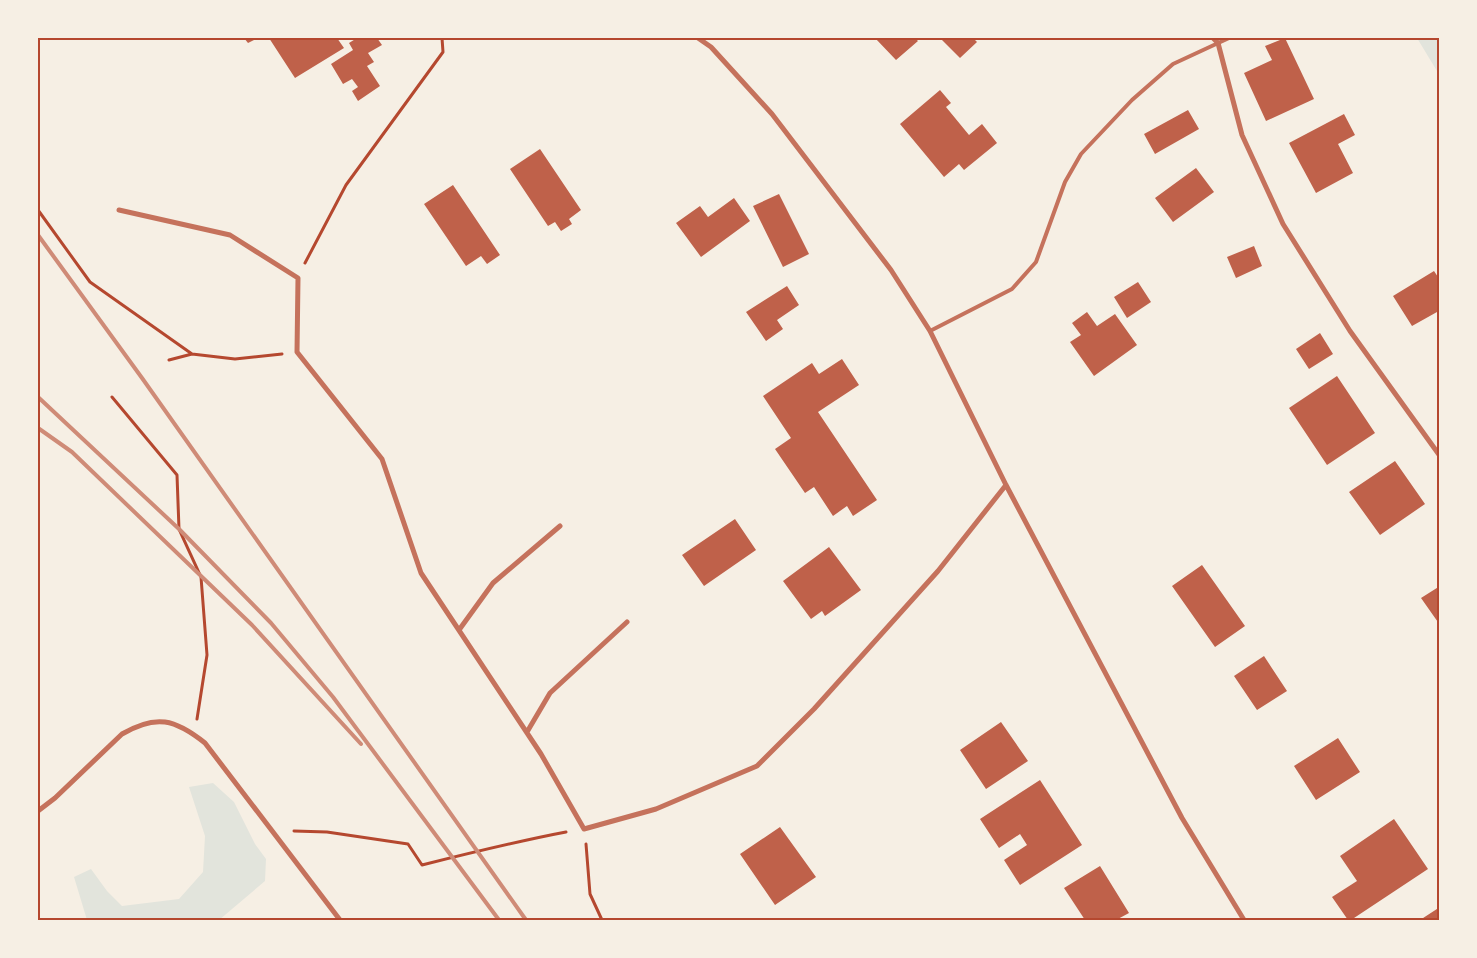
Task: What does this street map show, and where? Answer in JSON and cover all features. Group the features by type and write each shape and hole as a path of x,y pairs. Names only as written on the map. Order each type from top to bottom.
{"street":[{"path":"698,38 711,47 772,114 891,270 930,331 1006,485 1182,818 1244,920"},
{"path":"1213,38 1218,43 1242,135 1283,224 1350,332 1440,456"},
{"path":"119,210 230,235 298,278 297,352 382,459 422,572 527,732 584,829 656,809 757,766 814,709 938,571 1006,485"},
{"path":"459,630 493,583 560,526"},
{"path":"527,732 550,693 627,622"},
{"path":"38,811 55,798 122,734 148,721 163,721 194,734 205,743 340,920"}],"lane":[{"path":"930,331 1012,289 1036,262 1065,182 1081,154 1132,100 1172,64 1229,38"}],"path":[{"path":"298,278 346,185 443,52 442,38"},
{"path":"38,210 90,282 192,354"},
{"path":"169,360 192,354 235,359 297,352"},
{"path":"112,397 177,475 179,529 201,577 207,655 194,734"},
{"path":"271,830 327,832 408,844 422,865 478,853 512,842 584,829 590,894 602,920"}],"shaded area":[{"path":"1417,38 1439,38 1439,76 1437,71"},
{"path":"213,783 234,802 255,844 266,859 265,881 219,920 87,920 74,877 91,869 107,891 122,906 179,899 203,872 205,836 189,787"}],"building":[{"path":"244,38 258,38 248,43"},
{"path":"269,38 337,38 344,48 295,78"},
{"path":"357,38 377,38 382,45 368,53 374,62 367,66 380,86 358,101 352,91 358,87 352,79 343,84 331,64 353,50 349,43"},
{"path":"875,38 915,38 918,41 896,60"},
{"path":"940,38 973,38 977,42 960,58"},
{"path":"1285,38 1314,99 1266,121 1244,73 1272,60 1265,46"},
{"path":"940,90 951,103 946,107 969,135 982,124 997,143 964,170 959,164 944,177 900,124"},
{"path":"1188,110 1199,129 1155,154 1144,134"},
{"path":"1344,114 1355,135 1338,144 1353,173 1316,193 1289,143"},
{"path":"540,149 581,210 569,219 572,224 561,231 555,222 548,226 510,169"},
{"path":"1196,168 1214,192 1173,222 1155,198"},
{"path":"453,185 500,255 487,264 481,256 466,266 424,204"},
{"path":"779,194 809,254 783,267 753,206"},
{"path":"734,198 750,221 701,257 676,223 700,206 708,217"},
{"path":"1254,246 1262,266 1236,278 1227,257"},
{"path":"1434,271 1440,280 1440,316 1437,312 1412,326 1393,296"},
{"path":"1138,282 1151,302 1127,318 1114,297"},
{"path":"787,286 799,305 777,320 783,329 766,341 746,312"},
{"path":"1087,312 1097,326 1115,314 1137,345 1094,376 1070,342 1081,335 1072,323"},
{"path":"1320,333 1333,354 1309,369 1296,349"},
{"path":"842,359 859,385 818,412 877,500 853,516 847,506 833,516 814,487 805,493 775,449 791,438 763,396 812,363 819,374"},
{"path":"1337,376 1375,433 1327,465 1289,408"},
{"path":"1395,461 1425,504 1380,535 1349,492"},
{"path":"735,519 756,550 704,586 682,555"},
{"path":"829,547 861,590 825,616 822,611 811,619 783,581"},
{"path":"1202,565 1245,626 1215,647 1172,586"},
{"path":"1440,586 1440,625 1421,598"},
{"path":"1264,656 1287,691 1257,710 1234,676"},
{"path":"1001,722 1028,761 986,789 960,750"},
{"path":"1338,738 1360,772 1316,800 1294,766"},
{"path":"1040,780 1082,845 1020,885 1004,860 1027,845 1020,834 999,848 980,819"},
{"path":"1394,819 1428,869 1351,920 1348,920 1332,897 1357,881 1340,856"},
{"path":"780,827 816,877 775,905 740,854"},
{"path":"1100,866 1129,913 1116,920 1085,920 1064,888"},
{"path":"1440,907 1440,920 1420,920"}],"railway":[{"path":"38,235 142,378 526,920"},
{"path":"38,397 179,529 271,623 333,697 499,920"},
{"path":"38,428 72,452 252,625 361,744"}]}
